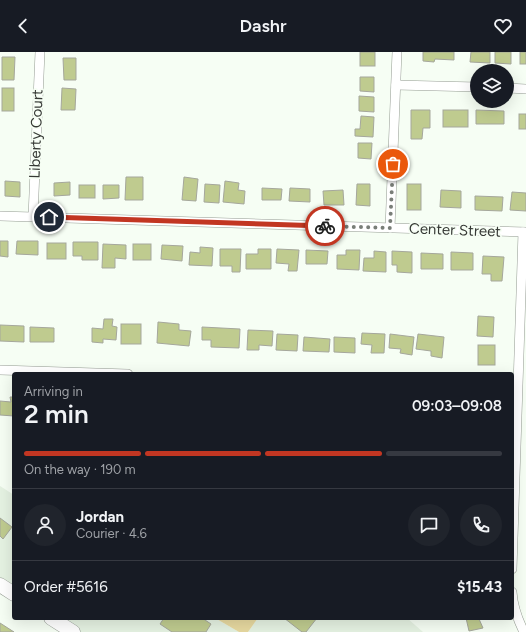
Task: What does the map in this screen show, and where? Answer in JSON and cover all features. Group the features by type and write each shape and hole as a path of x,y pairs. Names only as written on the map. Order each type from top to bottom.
{"main road":[{"path":"0,585 12,593"},
{"path":"57,620 73,632"}],"street":[{"name":"Liberty Court","path":"33,217 40,52"},
{"path":"390,228 396,52"},
{"path":"396,85 470,87"},
{"path":"514,88 526,89"},
{"name":"Center Street","path":"0,216 525,232"},
{"path":"514,448 515,387 523,314 525,232"},
{"path":"0,370 64,372"},
{"path":"514,607 524,632"}],"shaded area":[{"path":"0,486 12,494 12,593 0,585"},
{"path":"54,620 218,620 239,632 73,632"},
{"path":"218,620 257,620 248,632 239,632"},
{"path":"257,620 409,620 423,632 248,632"}],"building":[{"path":"360,52 375,52 375,66 360,66"},
{"path":"423,52 454,52 454,60 435,59 434,62 423,61"},
{"path":"471,52 490,52 490,63 470,62"},
{"path":"495,52 511,52 511,64 495,63"},
{"path":"520,52 526,52 526,64 520,64"},
{"path":"2,57 15,57 14,80 2,80"},
{"path":"63,58 76,58 76,80 64,80"},
{"path":"360,77 374,77 374,92 360,91"},
{"path":"2,88 14,88 14,111 2,111"},
{"path":"62,88 76,89 75,110 61,110"},
{"path":"359,96 374,97 374,112 359,111"},
{"path":"411,110 430,110 430,128 423,128 422,139 411,139"},
{"path":"443,110 468,110 468,127 443,127"},
{"path":"476,110 504,111 504,124 476,124"},
{"path":"519,114 526,114 526,129 519,129"},
{"path":"361,116 374,117 373,137 355,136 355,129 360,129"},
{"path":"358,143 372,143 371,159 358,158"},
{"path":"126,177 143,177 143,200 125,200"},
{"path":"184,177 198,179 196,201 182,200"},
{"path":"5,181 20,182 20,197 5,196"},
{"path":"225,181 239,183 238,190 245,191 244,204 223,202"},
{"path":"70,182 70,195 54,196 54,183"},
{"path":"205,184 220,185 219,203 204,202"},
{"path":"357,184 370,184 370,206 356,205"},
{"path":"407,184 421,184 421,210 407,210"},
{"path":"79,185 95,185 95,198 79,198"},
{"path":"103,185 119,185 119,198 103,199"},
{"path":"262,188 282,189 281,200 262,200"},
{"path":"290,188 310,189 310,202 289,201"},
{"path":"343,190 344,205 324,205 323,191"},
{"path":"441,190 461,191 461,208 440,207"},
{"path":"512,192 526,193 526,211 510,210"},
{"path":"475,196 503,197 502,211 475,210"},
{"path":"0,241 8,241 8,257 0,256"},
{"path":"17,241 38,241 38,255 16,254"},
{"path":"73,242 98,242 98,260 82,260 82,256 73,256"},
{"path":"47,243 66,243 66,259 47,259"},
{"path":"103,244 126,245 126,259 115,258 115,268 102,268"},
{"path":"133,244 151,244 151,260 133,260"},
{"path":"162,245 183,246 182,261 161,259"},
{"path":"200,247 213,248 212,266 189,265 190,252 200,253"},
{"path":"220,249 241,249 240,272 232,272 232,266 220,266"},
{"path":"258,249 271,249 271,269 246,269 246,254 258,254"},
{"path":"277,249 299,250 297,271 288,271 289,264 276,263"},
{"path":"306,250 328,251 327,264 306,264"},
{"path":"346,250 360,250 359,270 337,269 337,255 346,255"},
{"path":"374,251 386,252 386,272 363,271 364,258 374,258"},
{"path":"392,251 412,252 412,273 397,272 397,265 392,265"},
{"path":"451,252 473,253 473,270 451,270"},
{"path":"421,253 443,254 443,269 421,269"},
{"path":"483,256 504,257 502,281 491,281 491,274 482,274"},
{"path":"478,316 494,317 493,337 477,336"},
{"path":"104,319 113,319 112,326 117,327 116,340 103,339 103,343 92,342 92,328 103,329"},
{"path":"158,322 179,324 179,330 191,331 189,346 157,343"},
{"path":"121,324 141,324 141,344 121,344"},
{"path":"0,325 24,326 24,342 0,341"},
{"path":"30,327 54,328 54,342 30,342"},
{"path":"202,327 240,329 239,348 211,347 211,340 202,340"},
{"path":"248,330 273,331 272,346 259,345 259,350 247,350"},
{"path":"362,333 385,334 384,353 371,353 372,345 361,344"},
{"path":"277,334 298,335 297,351 276,350"},
{"path":"390,334 414,337 412,355 400,353 401,349 389,348"},
{"path":"418,334 444,337 442,358 431,356 431,351 416,349"},
{"path":"304,337 330,339 329,352 303,351"},
{"path":"334,337 355,338 355,353 334,352"},
{"path":"478,345 495,345 495,365 478,365"},
{"path":"10,397 12,397 12,416 0,415 0,401 11,402"},
{"path":"0,518 12,527 3,539 0,536"},
{"path":"163,620 205,620 211,624 206,632 172,632 160,624"},
{"path":"287,620 315,620 306,632 302,632"},
{"path":"466,620 479,620 483,628 469,631"},
{"path":"0,623 14,632 0,632"}],"way so far":[{"path":"325,226 390,228 393,164"}],"route":[{"path":"49,217 325,226"}]}
